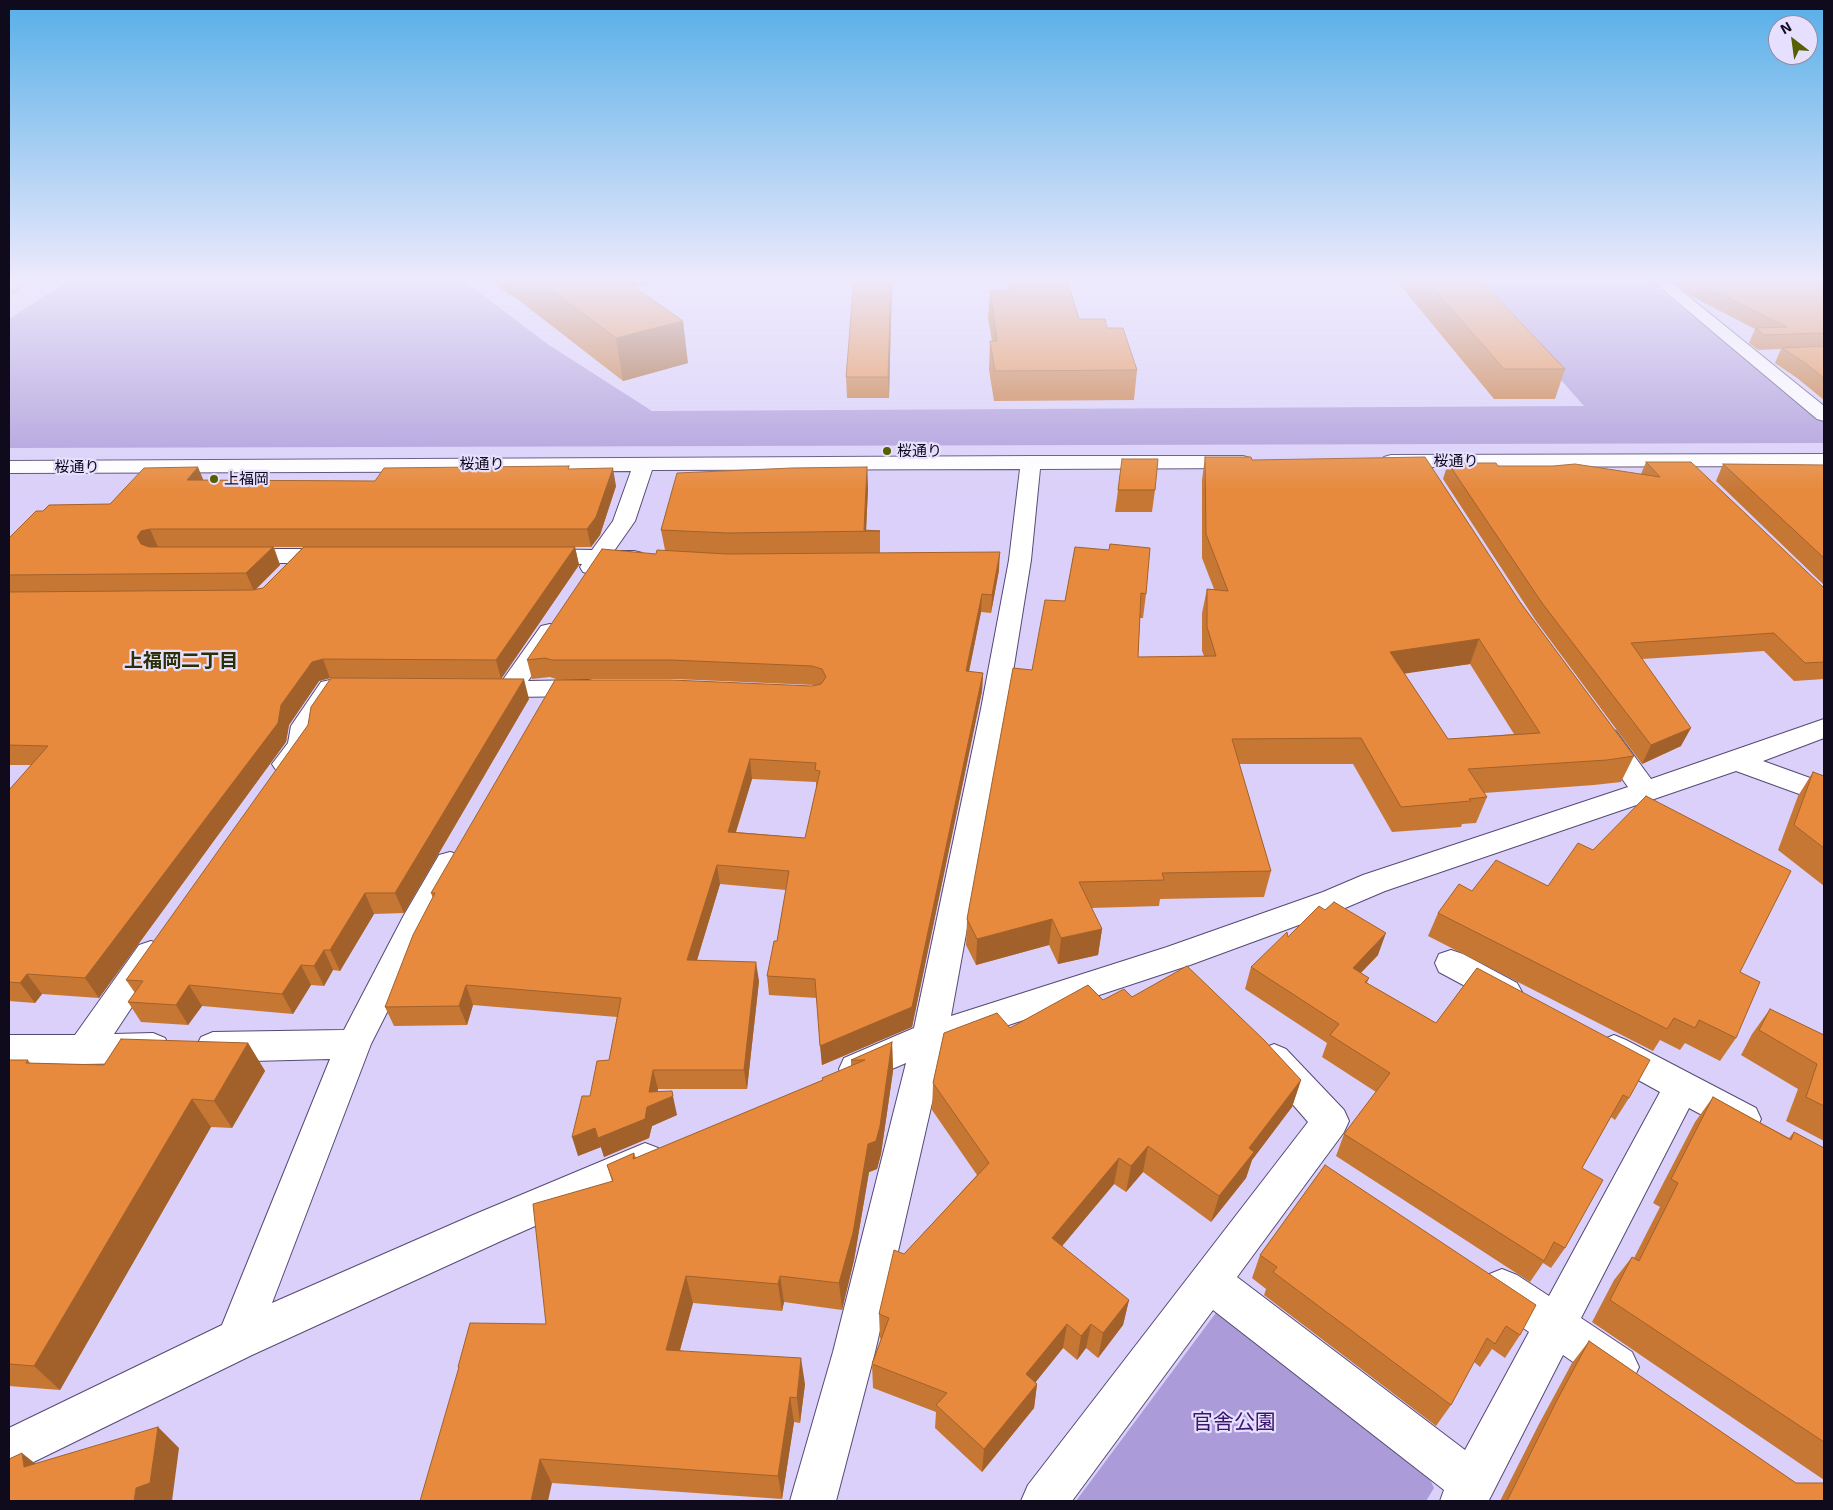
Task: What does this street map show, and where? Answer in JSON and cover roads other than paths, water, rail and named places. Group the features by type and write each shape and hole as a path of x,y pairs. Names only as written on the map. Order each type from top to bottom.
{"street":[{"path":"1743,349 1824,415"},
{"path":"1752,357 1779,356"},
{"name":"桜通り","path":"1373,461 1824,460"},
{"path":"1419,461 1433,483"},
{"path":"1681,461 1700,480"},
{"path":"813,1501 854,1352 930,1037 994,709 1010,560 1030,462"},
{"name":"桜通り","path":"9,467 1265,462"},
{"path":"577,589 624,521 644,463"},
{"path":"514,555 654,559"},
{"path":"216,556 354,556"},
{"path":"286,575 304,556"},
{"path":"509,689 562,613"},
{"path":"533,720 550,687"},
{"path":"272,784 301,744 304,726 330,688 350,688"},
{"path":"469,689 607,688"},
{"path":"1593,720 1644,791"},
{"path":"822,1084 930,1037 1178,956 1334,900 1374,883 1820,732"},
{"path":"1736,760 1824,793"},
{"path":"237,1340 354,1044 420,916 464,839"},
{"path":"84,1049 169,928"},
{"path":"1178,956 1205,985"},
{"path":"1451,963 1537,1009"},
{"path":"1044,1501 1210,1282 1321,1170 1331,1121 1251,1035"},
{"path":"1588,1036 1774,1135"},
{"path":"9,1050 354,1044"},
{"path":"1210,1282 1468,1492 1682,1086"},
{"path":"9,1452 237,1340 487,1228 677,1146"},
{"path":"1475,1272 1644,1386"}],"place":[{"name":"桜通り","path":"887,451"},
{"name":"上福岡","path":"214,479"}],"district":[{"name":"上福岡二丁目","path":"181,661"}],"park label":[{"name":"官舎公園","path":"1234,1422"}]}
